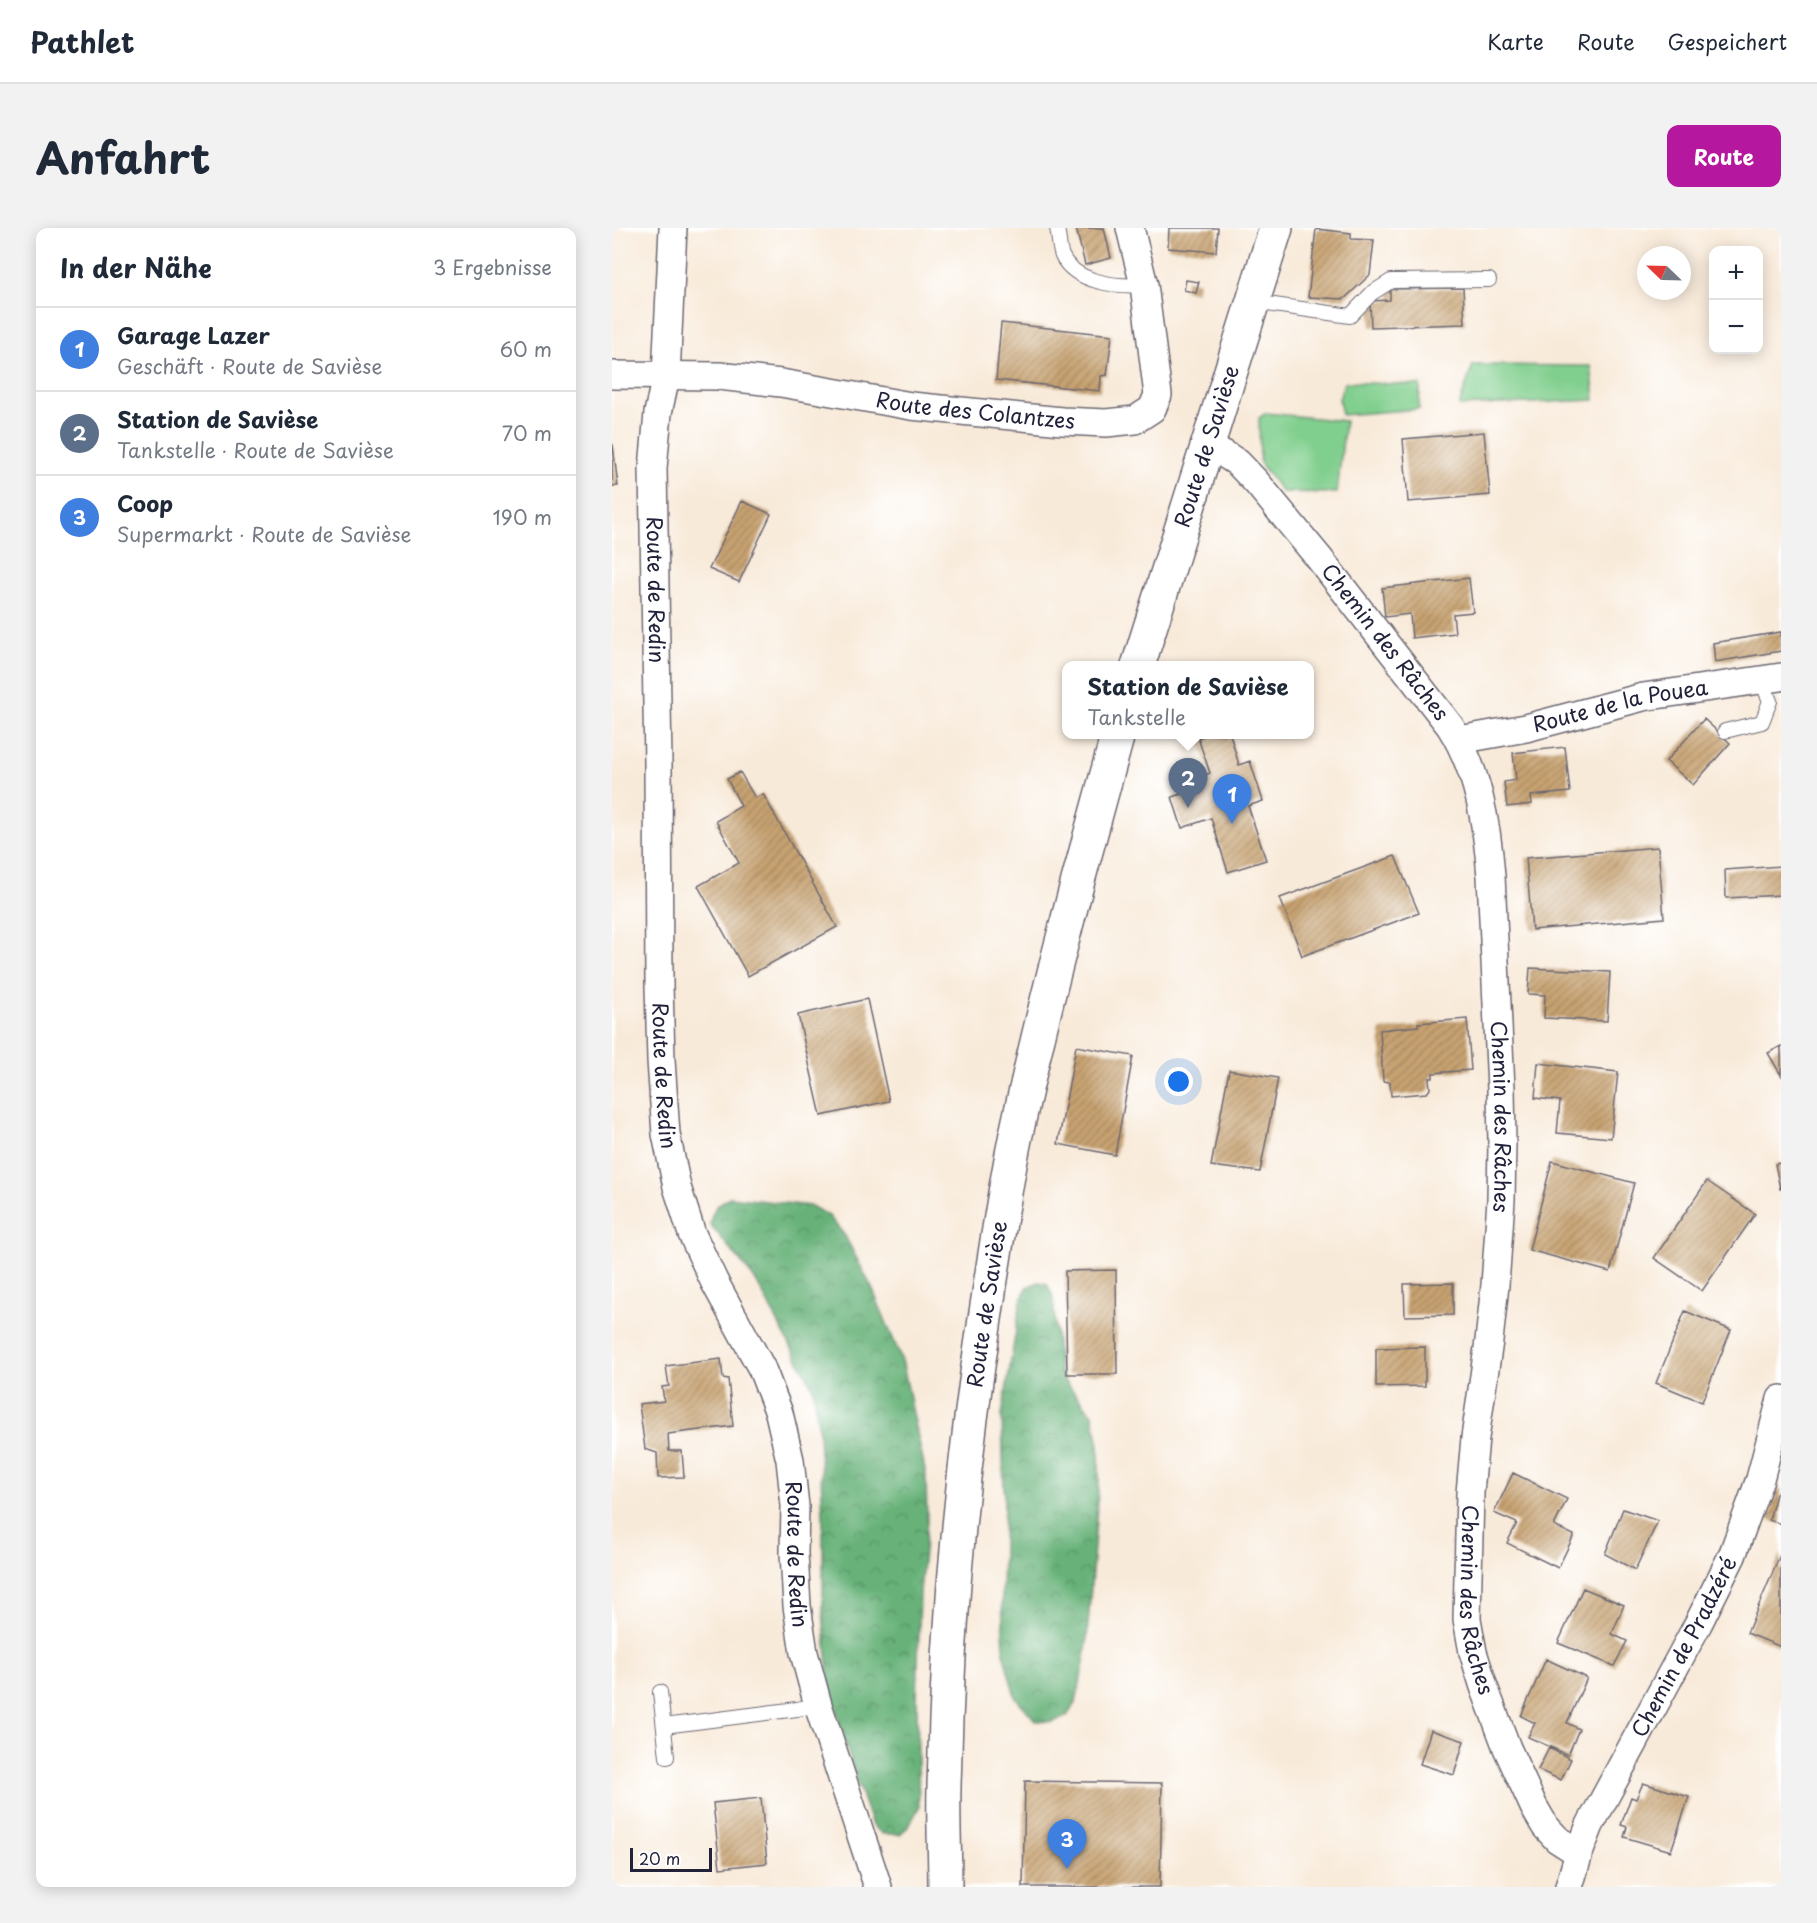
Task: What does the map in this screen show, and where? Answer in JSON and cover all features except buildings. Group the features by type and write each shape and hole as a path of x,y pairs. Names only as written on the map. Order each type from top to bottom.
{"street":[{"name":"Route de Redin","path":"673,228 666,376 658,413 653,468 658,763 658,985 666,1134 677,1187 692,1234 714,1281 762,1369 779,1413 790,1460 795,1506 794,1553 804,1653 818,1705 878,1887"},
{"name":"Route des Colantzes","path":"612,375 719,376 781,383 911,406 1062,421 1106,423 1135,420 1152,409 1158,395 1144,285 1131,228"},
{"name":"Route de Savièse","path":"1140,661 1276,228"},
{"name":"Chemin des Râches","path":"1208,447 1238,464 1257,483 1438,709 1459,740 1470,768 1488,836 1503,1144 1495,1285 1470,1493 1467,1619 1473,1652 1492,1709 1534,1807 1545,1826 1557,1839 1579,1853"},
{"name":"Route de la Pouea","path":"1459,740 1526,728 1642,696 1771,678"},
{"name":"Route de Savièse","path":"945,1887 944,1777 956,1552 976,1375 1015,1140 1041,1025 1117,739"},
{"name":"Chemin de Pradzéré","path":"1569,1887 1590,1824 1732,1556 1760,1479 1781,1399"}],"lane":[{"path":"1057,228 1062,256 1073,271 1122,287 1144,285"},
{"path":"1253,302 1350,316 1372,293 1391,281 1489,280"},
{"path":"1725,730 1762,722 1770,701 1771,678"},
{"path":"660,1692 667,1757"},
{"path":"664,1726 818,1705"}],"green space":[{"path":"1473,365 1591,366 1595,400 1459,406"},
{"path":"1345,382 1420,385 1419,409 1342,415 1339,399"},
{"path":"1266,413 1345,421 1337,493 1282,492 1260,463 1259,418"},
{"path":"730,1197 811,1206 829,1216 845,1236 872,1288 902,1360 926,1475 927,1521 920,1592 917,1703 919,1807 909,1826 900,1834 883,1834 872,1825 857,1783 830,1689 823,1612 823,1517 819,1433 813,1388 756,1281 710,1224 716,1208"},
{"path":"1039,1282 1047,1284 1053,1297 1059,1369 1063,1378 1093,1415 1099,1445 1099,1479 1086,1653 1076,1702 1067,1716 1053,1722 1036,1721 1015,1697 1004,1656 1002,1596 1004,1496 1002,1415 1021,1300 1027,1287"}],"place":[{"name":"Station de Savièse","path":"1188,808"},
{"name":"Garage Lazer","path":"1232,824"},
{"name":"Coop","path":"1067,1869"}]}
